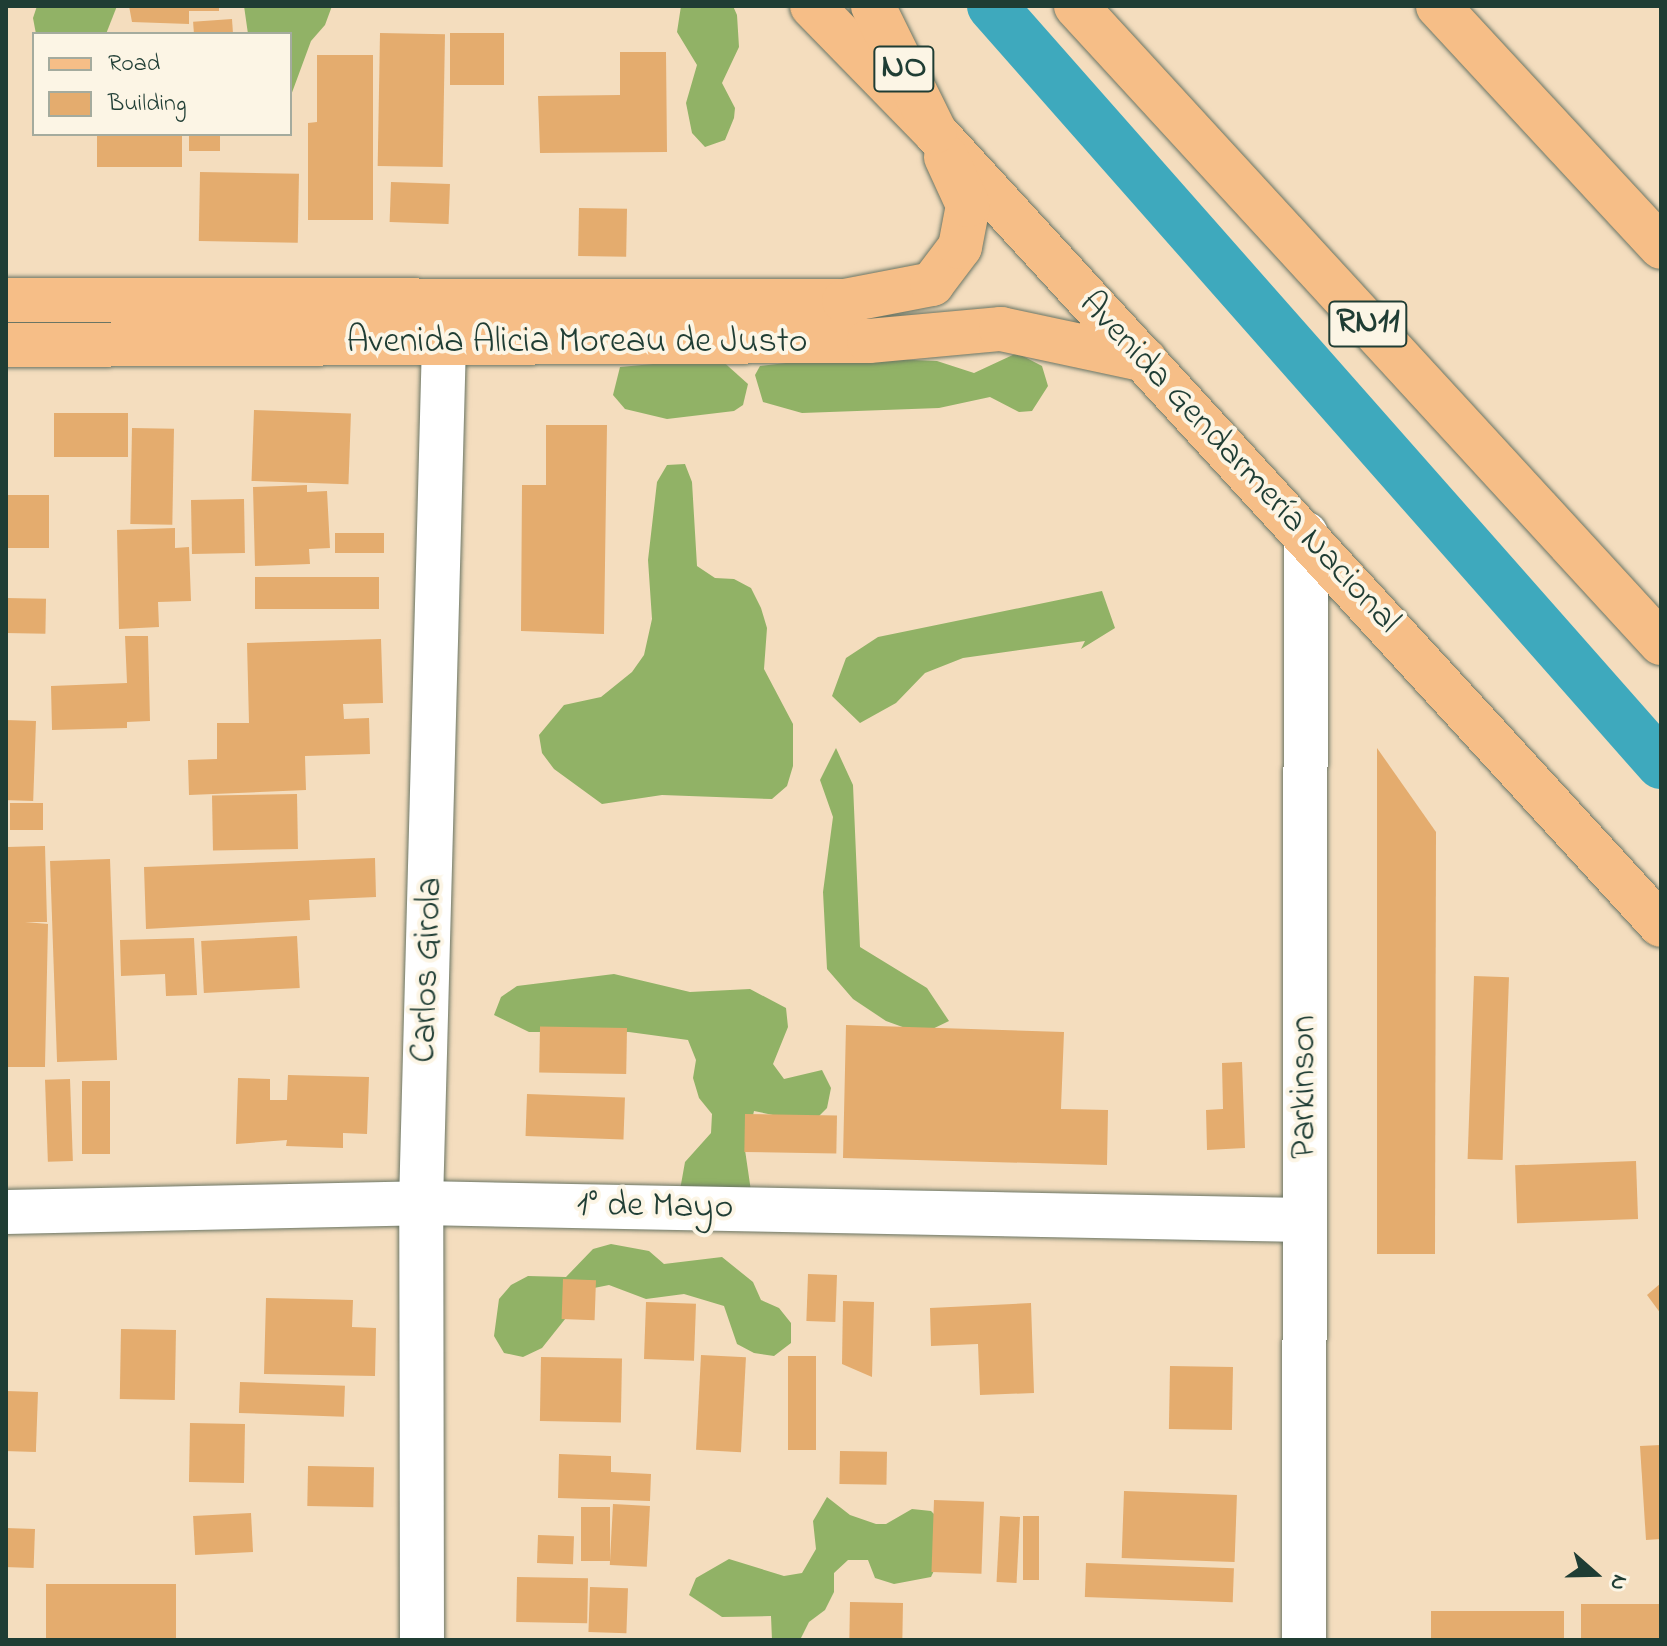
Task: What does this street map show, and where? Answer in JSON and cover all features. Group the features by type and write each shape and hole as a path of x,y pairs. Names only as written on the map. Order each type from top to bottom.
{"main road":[{"name":"Avenida Gendarmería Nacional","path":"812,6 935,132 1661,925"},
{"name":"NO","path":"873,6 935,132"},
{"name":"RN11","path":"1076,6 1661,643"},
{"path":"1438,6 1661,247"},
{"name":"Avenida Alicia Moreau de Justo","path":"6,300 844,301 932,284 960,247 968,205 935,132"},
{"name":"Avenida Alicia Moreau de Justo","path":"8,345 869,341 1001,329 1145,360"}],"street":[{"path":"6,300 8,345"},
{"name":"Carlos Girola","path":"422,1640 421,1203 447,344 444,301"},
{"name":"Parkinson","path":"1304,1640 1306,534"},
{"name":"1° de Mayo","path":"6,1212 421,1203 1305,1220"}],"green space":[{"path":"37,6 117,6 107,32 36,32 33,18"},
{"path":"244,6 332,6 325,25 311,41 292,93 292,32 248,32"},
{"path":"681,6 733,6 737,15 739,47 722,83 735,108 734,118 725,140 705,147 692,133 686,103 697,65 677,32"},
{"path":"1017,353 1042,366 1048,386 1032,411 1019,412 990,397 939,408 802,413 763,402 755,375 760,366 838,357 937,361 974,373"},
{"path":"719,358 748,384 743,405 734,411 667,419 625,409 613,395 620,367"},
{"path":"685,464 692,482 697,566 715,578 734,579 751,588 761,608 767,628 764,669 793,724 793,766 787,786 772,799 662,795 602,804 554,769 542,753 539,735 564,705 601,697 632,672 644,655 652,619 648,560 657,482 667,465"},
{"path":"1102,591 1115,628 1081,649 1085,641 963,658 925,673 896,703 860,723 832,696 846,658 878,637"},
{"path":"836,748 853,785 860,947 927,988 949,1021 922,1034 886,1021 853,999 827,969 823,892 833,817 820,780"},
{"path":"614,974 690,992 750,989 786,1008 788,1027 773,1064 784,1079 822,1070 831,1088 827,1108 812,1123 754,1111 745,1150 751,1191 678,1201 685,1162 711,1133 712,1114 699,1098 693,1078 696,1060 688,1040 629,1032 529,1032 494,1015 501,997 517,986"},
{"path":"611,1244 649,1251 664,1264 722,1257 753,1282 761,1300 779,1308 791,1323 791,1343 774,1356 754,1353 737,1344 724,1306 684,1294 646,1299 609,1285 589,1289 542,1348 523,1357 504,1353 494,1336 499,1299 511,1285 528,1276 566,1277 593,1249"},
{"path":"827,1497 850,1515 876,1524 886,1524 912,1509 931,1511 938,1518 940,1558 931,1577 894,1584 875,1578 868,1560 848,1560 834,1573 834,1592 825,1610 809,1622 800,1640 772,1640 771,1616 722,1617 689,1595 696,1578 729,1559 784,1576 802,1573 816,1549 813,1521"}],"building":[{"path":"129,6 219,6 219,11 189,11 189,24 132,22"},
{"path":"232,19 233,32 194,32 193,22"},
{"path":"380,33 445,34 443,167 378,166"},
{"path":"450,33 504,33 504,85 450,85"},
{"path":"620,52 666,52 667,152 540,153 538,96 620,95"},
{"path":"317,55 373,55 373,220 308,220 308,123 317,122"},
{"path":"97,136 182,136 182,167 97,167"},
{"path":"189,136 220,136 220,151 189,151"},
{"path":"200,172 299,174 298,243 199,241"},
{"path":"391,182 450,184 449,224 390,222"},
{"path":"579,208 627,209 626,257 578,256"},
{"path":"254,410 351,413 348,484 252,481"},
{"path":"54,413 128,413 128,457 54,457"},
{"path":"546,425 607,425 604,634 521,631 522,485 546,485"},
{"path":"132,428 174,429 172,525 130,524"},
{"path":"307,485 307,492 327,491 330,548 309,549 310,564 255,566 253,487"},
{"path":"6,495 49,495 49,548 6,548"},
{"path":"244,499 245,553 192,554 191,500"},
{"path":"175,528 175,548 189,547 191,601 158,602 159,627 119,629 117,530"},
{"path":"335,533 384,533 384,553 335,553"},
{"path":"255,577 379,577 379,609 255,609"},
{"path":"6,598 46,599 45,634 6,633"},
{"path":"125,636 148,636 150,721 127,722 127,728 52,730 51,686 127,683"},
{"path":"381,639 383,703 343,704 344,719 369,718 370,754 305,756 306,790 189,795 188,760 217,759 217,723 249,723 247,643"},
{"path":"6,720 36,721 33,801 6,800"},
{"path":"1377,748 1436,832 1435,1254 1377,1254"},
{"path":"297,794 298,849 213,850 212,795"},
{"path":"10,803 43,803 43,830 10,830"},
{"path":"45,846 47,922 25,922 48,924 45,1067 6,1067 7,847"},
{"path":"375,858 376,897 309,900 310,920 146,929 144,867"},
{"path":"110,859 117,1060 57,1062 50,861"},
{"path":"297,936 300,988 204,993 201,941"},
{"path":"194,938 197,995 166,996 165,974 121,976 120,940"},
{"path":"1474,976 1509,977 1503,1160 1468,1159"},
{"path":"846,1025 1064,1032 1061,1109 1108,1110 1107,1165 843,1158"},
{"path":"540,1026 627,1028 626,1074 539,1072"},
{"path":"1242,1062 1245,1148 1207,1150 1206,1110 1223,1109 1222,1063"},
{"path":"288,1075 369,1077 367,1134 343,1133 343,1148 286,1146 287,1140 236,1144 238,1078 270,1079 270,1100 287,1100"},
{"path":"70,1079 73,1161 48,1162 45,1080"},
{"path":"82,1081 110,1081 110,1154 82,1154"},
{"path":"527,1094 625,1097 623,1139 526,1136"},
{"path":"745,1114 837,1116 836,1154 744,1152"},
{"path":"1636,1161 1638,1219 1517,1223 1515,1165"},
{"path":"808,1274 837,1275 835,1322 806,1321"},
{"path":"563,1279 596,1280 595,1320 562,1319"},
{"path":"1661,1283 1661,1314 1647,1295"},
{"path":"266,1298 353,1300 352,1327 376,1328 375,1376 264,1374"},
{"path":"843,1301 874,1302 872,1377 842,1364"},
{"path":"646,1302 696,1304 694,1361 644,1359"},
{"path":"1031,1303 1034,1393 980,1395 978,1344 931,1346 930,1308"},
{"path":"121,1329 176,1330 175,1400 120,1399"},
{"path":"701,1355 746,1357 741,1452 696,1450"},
{"path":"788,1356 816,1356 816,1450 788,1450"},
{"path":"541,1357 622,1358 621,1422 540,1421"},
{"path":"1170,1366 1233,1367 1232,1430 1169,1429"},
{"path":"240,1382 345,1386 344,1417 239,1413"},
{"path":"6,1391 38,1392 36,1452 6,1451"},
{"path":"190,1423 245,1424 244,1483 189,1482"},
{"path":"1661,1445 1661,1539 1646,1540 1640,1446"},
{"path":"840,1451 887,1452 886,1485 839,1484"},
{"path":"559,1454 611,1456 611,1472 651,1474 650,1501 558,1498"},
{"path":"308,1466 374,1467 373,1507 307,1506"},
{"path":"1124,1491 1237,1495 1235,1562 1122,1558"},
{"path":"934,1500 984,1502 981,1574 931,1572"},
{"path":"613,1504 650,1506 647,1567 610,1565"},
{"path":"581,1507 610,1507 610,1561 581,1561"},
{"path":"251,1513 253,1552 195,1555 193,1516"},
{"path":"1000,1516 1020,1517 1017,1583 997,1582"},
{"path":"1023,1516 1039,1516 1039,1580 1023,1580"},
{"path":"6,1528 35,1529 34,1568 6,1567"},
{"path":"538,1535 574,1536 573,1564 537,1563"},
{"path":"1086,1563 1234,1568 1233,1602 1085,1597"},
{"path":"517,1577 588,1578 587,1623 516,1622"},
{"path":"46,1584 176,1584 176,1640 46,1640"},
{"path":"590,1587 628,1588 626,1633 588,1632"},
{"path":"850,1602 903,1603 902,1640 849,1640"},
{"path":"1581,1604 1661,1604 1661,1640 1581,1640"},
{"path":"1431,1611 1564,1611 1564,1640 1431,1640"}],"waterway":[{"path":"992,6 1661,764"}]}
